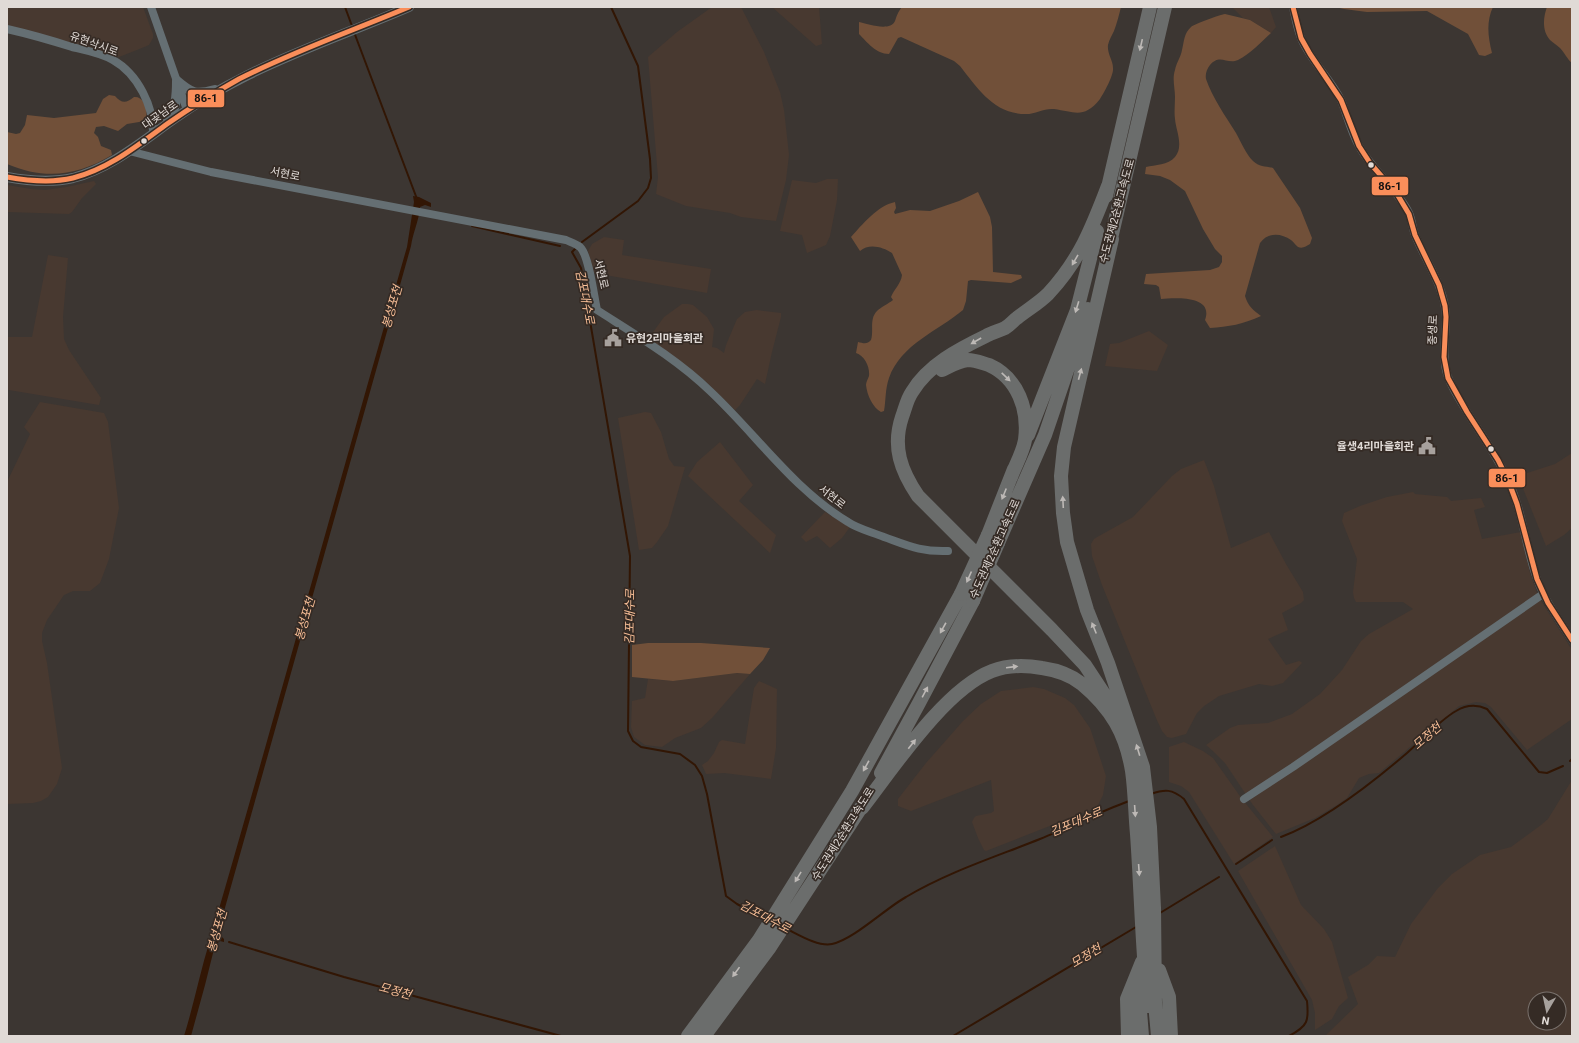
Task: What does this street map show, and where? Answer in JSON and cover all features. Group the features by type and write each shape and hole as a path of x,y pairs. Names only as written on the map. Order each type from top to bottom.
{"highway":[{"name":"수도권제2순환고속도로","path":"993,539 1011,477 1077,310 1150,7"},
{"name":"수도권제2순환고속도로","path":"783,914 862,808 919,703 993,539 1045,435 1112,239 1165,7"},
{"path":"1108,186 1088,238 1070,267 1048,294 1006,328 987,335 933,367 911,392 900,424 898,453 902,469 908,483 918,496 1085,665 1108,700 1113,717 1122,736 1132,771 1140,789"},
{"path":"1112,239 1068,422 1061,476 1063,513 1067,542 1075,574 1128,719 1143,767 1140,789 1143,829 1154,899 1155,940 1127,999 1128,1036"},
{"path":"1011,477 1025,441 1024,412 1016,388 995,368 982,362 968,360 941,370 924,387 911,413 908,429 909,459 912,472 920,488 930,503 1086,654 1128,719"},
{"name":"수도권제2순환고속도로","path":"704,1036 783,914 852,791 967,597"},
{"path":"862,808 945,705 961,690 991,672 1007,667 1031,666 1049,669 1077,680 1093,693 1113,717"},
{"path":"1143,829 1142,909 1158,1036"},
{"name":"수도권제2순환고속도로","path":"688,1036 764,944"},
{"path":"1135,1036 1134,1001 1147,958"},
{"path":"1142,1036 1140,1011 1147,958"},
{"path":"1147,958 1149,1036"},
{"path":"1147,958 1162,996 1164,1036"},
{"path":"1147,958 1169,998 1171,1036"}],"street":[{"path":"151,7 188,110"},
{"name":"대곶남로","path":"7,177 39,181 56,181 73,178 87,173 129,151 188,110 224,88 270,65 409,7"},
{"name":"종생로","path":"1293,7 1301,39 1330,80 1340,100 1358,146 1391,186 1408,212 1414,233 1426,261 1437,280 1444,300 1446,318 1444,355 1450,384 1470,418 1498,460 1508,480 1517,501 1536,578 1543,594 1572,640"},
{"name":"유현삭시로","path":"7,29 81,49 111,59 119,64 136,82 144,95 153,123 153,134"},
{"path":"177,81 189,91 196,94 202,94 224,88"},
{"path":"166,125 174,111 177,100 177,81"},
{"name":"서현로","path":"129,151 211,172 566,240 579,246 584,252 587,260 597,310 695,377 737,418 768,453 823,505 849,523 911,548 932,551 948,551"},
{"path":"1244,799 1293,767 1543,594"}],"shaded area":[{"path":"7,7 143,7 153,34 153,38 149,45 119,57 115,57 88,48 7,26"},
{"path":"712,7 741,7 764,52 780,92 784,110 789,155 786,180 776,221 741,217 730,213 686,206 656,194 658,177 648,57 677,32"},
{"path":"772,7 819,7 822,44 816,46"},
{"path":"902,7 1121,7 1108,45 1108,51 1113,65 1112,75 1100,99 1084,112 1079,113 1050,109 1026,114 1005,110 988,99 954,61 901,37 898,38 889,54 880,52 872,47 859,34 859,22 884,27 889,26 895,21"},
{"path":"1232,7 1269,7 1276,27 1271,33 1250,20 1243,18"},
{"path":"1335,7 1493,7 1489,18 1488,30 1492,53 1485,56 1479,55 1468,34 1427,11 1367,12"},
{"path":"1547,7 1572,7 1572,63 1560,48 1547,36 1544,29 1544,20"},
{"path":"1225,14 1250,20 1271,33 1251,51 1238,60 1230,61 1220,59 1214,62 1207,70 1206,79 1212,93 1250,158 1258,164 1273,168 1300,208 1312,238 1310,244 1301,248 1287,238 1279,235 1271,235 1263,239 1260,243 1245,296 1251,308 1261,316 1236,325 1210,328 1205,320 1206,312 1204,306 1199,302 1175,298 1161,299 1159,287 1156,285 1144,284 1146,274 1210,270 1219,267 1222,262 1222,256 1215,249 1203,229 1185,191 1170,180 1160,176 1145,174 1146,167 1169,162 1178,153 1179,138 1175,116 1174,77 1187,32 1193,26"},
{"path":"109,95 115,96 124,102 134,97 138,97 145,105 147,113 145,121 127,124 118,131 104,126 96,127 94,133 98,137 101,146 111,150 112,155 86,168 61,173 48,174 35,172 7,164 7,132 16,134 20,133 25,125 27,115 54,118 96,113 103,99"},
{"path":"827,179 838,179 837,200 830,236 826,245 807,253 802,235 780,231 792,180 816,183"},
{"path":"94,181 96,184 69,214 7,212 7,185 45,190"},
{"path":"978,192 990,217 992,227 993,272 1021,275 1022,278 1011,283 968,281 966,301 963,310 911,347 895,366 888,382 884,411 881,412 873,404 868,393 866,385 869,376 868,366 864,359 856,353 858,342 866,343 871,340 873,318 879,310 893,300 891,297 902,275 892,253 876,247 868,247 860,251 851,237 876,211 888,204 895,202 895,214 910,210 930,211 959,201"},
{"path":"604,237 624,240 622,255 711,269 707,293 594,273 588,251 592,244"},
{"path":"48,255 68,258 63,317 64,339 69,350 101,398 99,405 7,390 7,337 32,337"},
{"path":"682,304 693,305 707,317 714,329 712,347 717,348 724,353 737,319 745,312 757,310 781,313 765,384 757,379 735,410 703,379 648,339 664,317"},
{"path":"1149,331 1168,345 1157,371 1105,366 1110,344 1119,343"},
{"path":"40,402 104,413 108,422 119,508 109,559 100,583 90,591 73,591 64,595 47,620 42,633 62,768 57,784 48,797 41,801 33,803 7,804 7,482 30,434 24,427"},
{"path":"645,412 651,413 661,432 669,459 674,466 685,467 668,526 652,548 639,550 618,418"},
{"path":"720,442 753,485 739,501 776,535 770,553 688,476 697,462"},
{"path":"1572,453 1572,528 1564,535 1546,546 1518,476 1555,464"},
{"path":"1204,460 1214,486 1231,548 1269,532 1303,592 1304,600 1301,603 1282,613 1288,630 1268,639 1286,665 1299,661 1302,663 1283,683 1272,686 1259,684 1219,696 1204,706 1197,713 1186,734 1172,738 1167,737 1162,731 1156,718 1102,585 1092,556 1091,544 1094,539 1133,517 1172,476 1181,469"},
{"path":"1413,492 1415,494 1447,497 1451,501 1481,498 1485,507 1474,510 1482,539 1521,532 1530,573 1538,596 1572,650 1572,719 1527,750 1491,707 1485,703 1476,702 1459,706 1379,773 1369,774 1359,778 1347,798 1337,805 1315,818 1276,834 1253,805 1225,763 1206,745 1230,728 1238,725 1268,723 1292,714 1320,694 1342,670 1361,641 1369,634 1413,609 1403,602 1356,602 1353,592 1357,559 1342,521 1344,513 1360,506 1387,497"},
{"path":"825,512 850,527 842,538 830,548 817,536 806,542 801,537"},
{"path":"648,643 701,643 770,648 763,660 750,674 737,673 673,681 632,677 632,645"},
{"path":"737,673 750,674 712,718 701,728 675,738 662,747 645,745 634,737 631,727 632,701 645,698 648,679 673,681"},
{"path":"759,681 777,689 776,748 771,779 724,773 706,774 702,765 708,761 714,753 719,742 722,740 745,744 754,688"},
{"path":"1033,687 1044,689 1065,698 1074,705 1090,728 1106,776 1103,795 1098,805 1093,809 986,851 978,838 972,822 976,816 994,811 991,780 911,811 898,806 898,799 926,763 963,721 981,704 1001,691"},
{"path":"1184,742 1203,751 1213,758 1242,799 1273,837 1234,864 1189,792 1181,786 1169,782 1169,747"},
{"path":"1572,780 1572,1036 1325,1036 1358,1004 1348,977 1368,965 1377,956 1395,957 1411,924 1438,888 1452,874 1480,855 1511,847 1548,819"},
{"path":"1275,846 1301,905 1324,929 1332,942 1348,998 1339,1006 1332,1019 1315,1030 1315,1013 1312,1000 1238,871"}],"water":[{"name":"봉성포천","path":"413,196 419,197 431,203 431,207 425,205 420,207 411,246 219,929 219,934 224,939 224,942 220,941 215,945 191,1036 184,1036 206,952 260,767 407,247 414,202"}],"waterway":[{"path":"345,7 352,26"},
{"path":"582,242 638,201 648,188 651,178 638,66 611,7"},
{"path":"354,32 417,199"},
{"name":"김포대수로","path":"472,226 560,246"},
{"name":"김포대수로","path":"575,249 572,252 581,268 630,556 628,731 633,741 641,747 680,754 695,765 702,776 707,794 726,896 737,904 767,920"},
{"name":"모정천","path":"1281,837 1314,821 1363,789 1450,715 1467,706 1479,706 1487,709 1539,772 1547,773 1563,766"},
{"name":"김포대수로","path":"1151,794 1160,791 1168,791 1176,793 1184,799 1307,1001 1308,1014 1304,1026 1289,1036"},
{"name":"김포대수로","path":"787,929 809,940 821,944 832,944 850,937 898,902 938,880 1129,801"},
{"name":"모정천","path":"1236,864 1272,840"},
{"name":"모정천","path":"1160,913 1219,877"},
{"name":"모정천","path":"953,1036 1136,927"},
{"name":"모정천","path":"229,942 344,977 561,1036"}],"transit line":[{"name":"86-1","path":"7,177 57,181 73,178 99,169 123,156 184,112 239,79 302,50 409,7"},
{"name":"86-1","path":"1293,7 1301,38 1341,100 1359,146 1370,163 1397,194 1409,214 1415,235 1439,285 1445,306 1446,317 1444,357 1448,378 1467,412 1498,460 1508,480 1517,504 1537,579 1548,603 1572,640"}],"place":[{"name":"유현2리마을회관","path":"613,338"},
{"name":"율생4리마을회관","path":"1427,446"}]}
